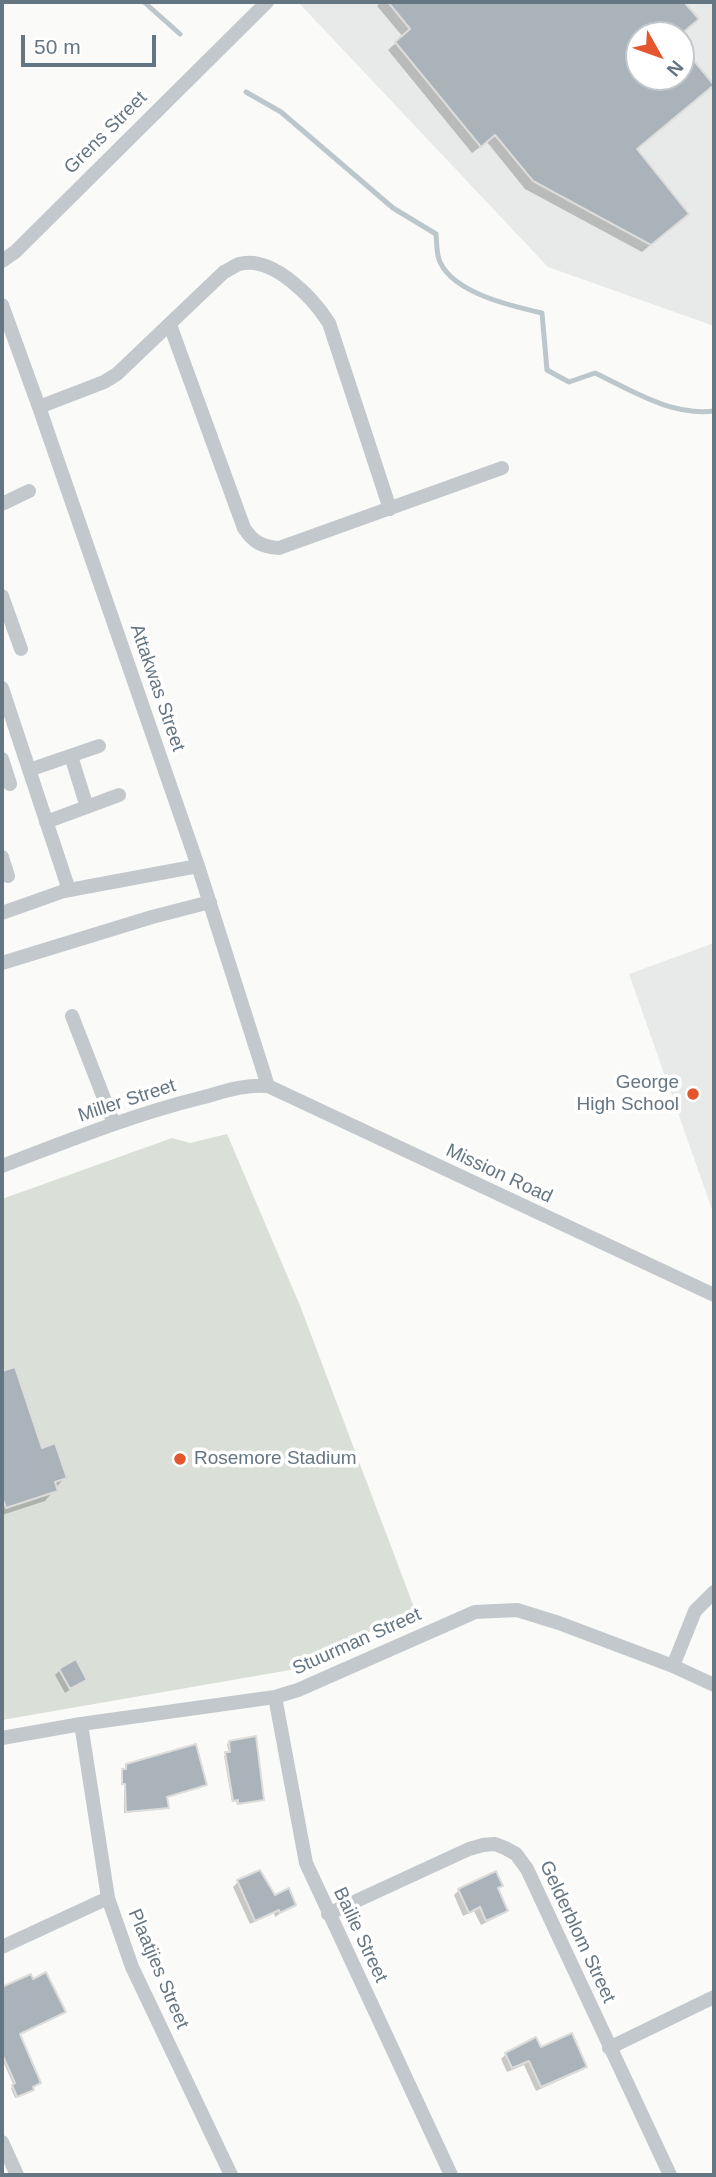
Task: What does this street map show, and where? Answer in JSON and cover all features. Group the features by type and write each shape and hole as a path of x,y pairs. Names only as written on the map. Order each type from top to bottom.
{"street":[{"name":"Grens Street","path":"2,261 15,252 267,2"},
{"path":"39,407 104,382 117,374 224,272 239,264 253,264 274,270 296,284 319,306 329,323 390,509"},
{"name":"Attakwas Street","path":"2,305 198,866 268,1086"},
{"path":"170,325 244,528 251,539 259,544 279,548 502,468"},
{"path":"2,504 29,491"},
{"path":"2,600 20,649"},
{"path":"2,688 5,706 69,890"},
{"path":"29,770 99,746"},
{"path":"71,756 87,807"},
{"path":"2,759 10,784"},
{"path":"46,822 119,795"},
{"path":"2,857 8,876"},
{"path":"2,913 69,890 198,866"},
{"path":"2,963 209,901"},
{"path":"72,1016 114,1124"},
{"name":"Miller Street","path":"2,1166 114,1124 241,1087 268,1086"},
{"name":"Mission Road","path":"268,1086 714,1295"},
{"path":"673,1666 695,1611 714,1592"},
{"name":"Stuurman Street","path":"2,1738 81,1724 275,1697 298,1690 474,1612 496,1609 517,1610 559,1622 673,1666 714,1685"},
{"name":"Bailie Street","path":"275,1697 306,1863 451,2175"},
{"name":"Plaatjies Street","path":"81,1724 108,1898 132,1968 231,2175"},
{"name":"Gelderblom Street","path":"328,1914 469,1849 495,1844 516,1854 527,1869 670,2175"},
{"path":"2,1948 108,1898"},
{"path":"609,2048 714,1997"},
{"path":"2,2142 17,2175"}],"shaded area":[{"path":"298,2 714,2 714,326 548,267"},
{"name":"George High School","path":"714,943 714,1215 629,974"},
{"name":"Rosemore Stadium","path":"227,1134 301,1308 415,1610 290,1670 2,1720 2,1199 172,1138 190,1143"}],"building":[{"path":"388,2 684,2 699,19 695,22 625,21 625,91 695,91 695,62 714,85 637,149 689,214 651,245 533,181 495,135 481,147 395,42 410,29"},
{"path":"15,1367 42,1448 55,1443 67,1478 55,1482 58,1491 6,1508 4,1502 2,1503 2,1371"},
{"path":"76,1659 87,1680 70,1689 59,1669"},
{"path":"256,1736 264,1800 238,1804 238,1800 233,1801 225,1752 230,1752 229,1741"},
{"path":"196,1744 207,1785 167,1797 169,1808 126,1812 122,1769 126,1769 126,1764"},
{"path":"260,1870 275,1895 289,1888 296,1905 255,1921 237,1880"},
{"path":"496,1871 503,1886 498,1888 508,1911 486,1921 480,1907 469,1913 458,1889"},
{"path":"46,1972 66,2012 20,2034 41,2083 33,2087 34,2090 17,2097 12,2085 15,2083 2,2054 2,1987 31,1974 33,1979"},
{"path":"572,2033 587,2067 541,2087 529,2061 512,2068 505,2053 536,2037 541,2047"}],"waterway":[{"path":"144,2 180,34"},
{"path":"246,92 281,112 393,208 436,234 440,262 457,282 485,296 542,313 547,370 569,382 595,373 667,406 698,412 714,411"}],"place":[{"name":"George High School","path":"693,1094"},
{"name":"Rosemore Stadium","path":"180,1459"}]}
